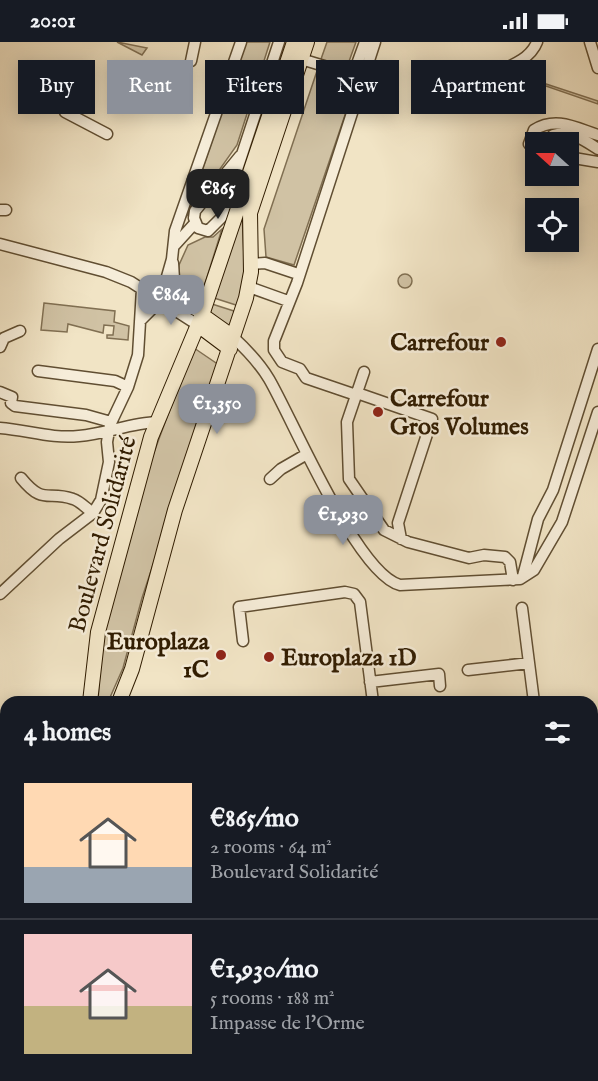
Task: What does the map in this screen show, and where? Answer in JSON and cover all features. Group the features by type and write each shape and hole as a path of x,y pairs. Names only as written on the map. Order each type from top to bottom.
{"main road":[{"name":"Boulevard Solidarité","path":"91,696 98,632 131,504 157,422 200,320 294,42"},
{"path":"121,696 132,669 175,510 249,287 250,213 307,42"},
{"path":"200,320 232,343"}],"street":[{"path":"191,60 195,42"},
{"path":"140,321 160,301 172,259 178,221 241,42"},
{"path":"240,156 195,211 195,223 198,228 208,231 221,218 279,42"},
{"path":"301,59 344,72 357,64 365,42"},
{"path":"375,42 274,341 274,350 282,362 300,369 306,378 432,419 398,523 400,539"},
{"path":"520,60 528,56 537,42"},
{"path":"590,42 598,68"},
{"path":"69,114 107,134"},
{"path":"533,132 546,122 561,123 598,135"},
{"path":"579,138 598,149"},
{"path":"579,159 598,162"},
{"path":"175,245 195,223"},
{"path":"0,244 106,272 200,320"},
{"path":"172,259 174,288 179,300 200,320"},
{"path":"250,264 265,263 298,275"},
{"path":"249,287 288,301"},
{"path":"0,594 59,539 93,513 101,500 107,474 110,427 128,387 138,355 142,289"},
{"path":"0,347 4,338 20,331"},
{"path":"232,343 237,355 254,361 268,377 307,454 365,554 392,583 407,585 519,578 534,570 562,522 598,412"},
{"path":"519,578 538,519 553,490 598,349"},
{"path":"38,371 115,381 128,387"},
{"path":"364,372 347,422 349,479 384,530 400,539 469,558 484,555 505,557 519,578"},
{"path":"0,392 12,397 12,403 15,406 86,415 110,427"},
{"path":"0,428 56,436 79,436 110,427 157,422"},
{"path":"270,479 281,469 307,454"},
{"path":"21,478 32,492 39,495 75,499 93,513"},
{"path":"243,641 239,607 345,592 358,597 372,696"},
{"path":"522,608 533,696"},
{"path":"468,670 529,663"},
{"path":"371,685 439,674 440,686"}],"shaded area":[{"path":"117,42 147,48 142,55"},
{"path":"246,42 270,42 264,60 240,60"},
{"path":"327,42 356,42 350,60 321,60"},
{"path":"316,74 316,114 345,114 294,265 266,257 264,229"},
{"path":"546,84 598,101 598,104 546,86"},
{"path":"221,114 247,114 237,145 186,217"},
{"path":"242,213 245,278 239,306 214,298"},
{"path":"222,229 203,290 195,288 194,291 179,286 179,265 188,245 205,237 213,237"},
{"path":"405,274 410,276 412,281 410,286 405,288 400,286 398,281 400,276"},
{"path":"44,303 115,311 114,322 129,326 128,340 107,338 107,335 113,335 114,326 104,325 103,333 68,324 67,332 41,330"},
{"path":"212,304 237,312 230,327 210,314"},
{"path":"194,348 219,365 142,598 123,668 111,696 98,696 101,657 108,612 131,521 161,433"}],"place":[{"name":"Carrefour","path":"501,342"},
{"name":"Carrefour Gros Volumes","path":"378,412"},
{"name":"Europlaza 1C","path":"221,655"},
{"name":"Europlaza 1D","path":"269,657"}]}
